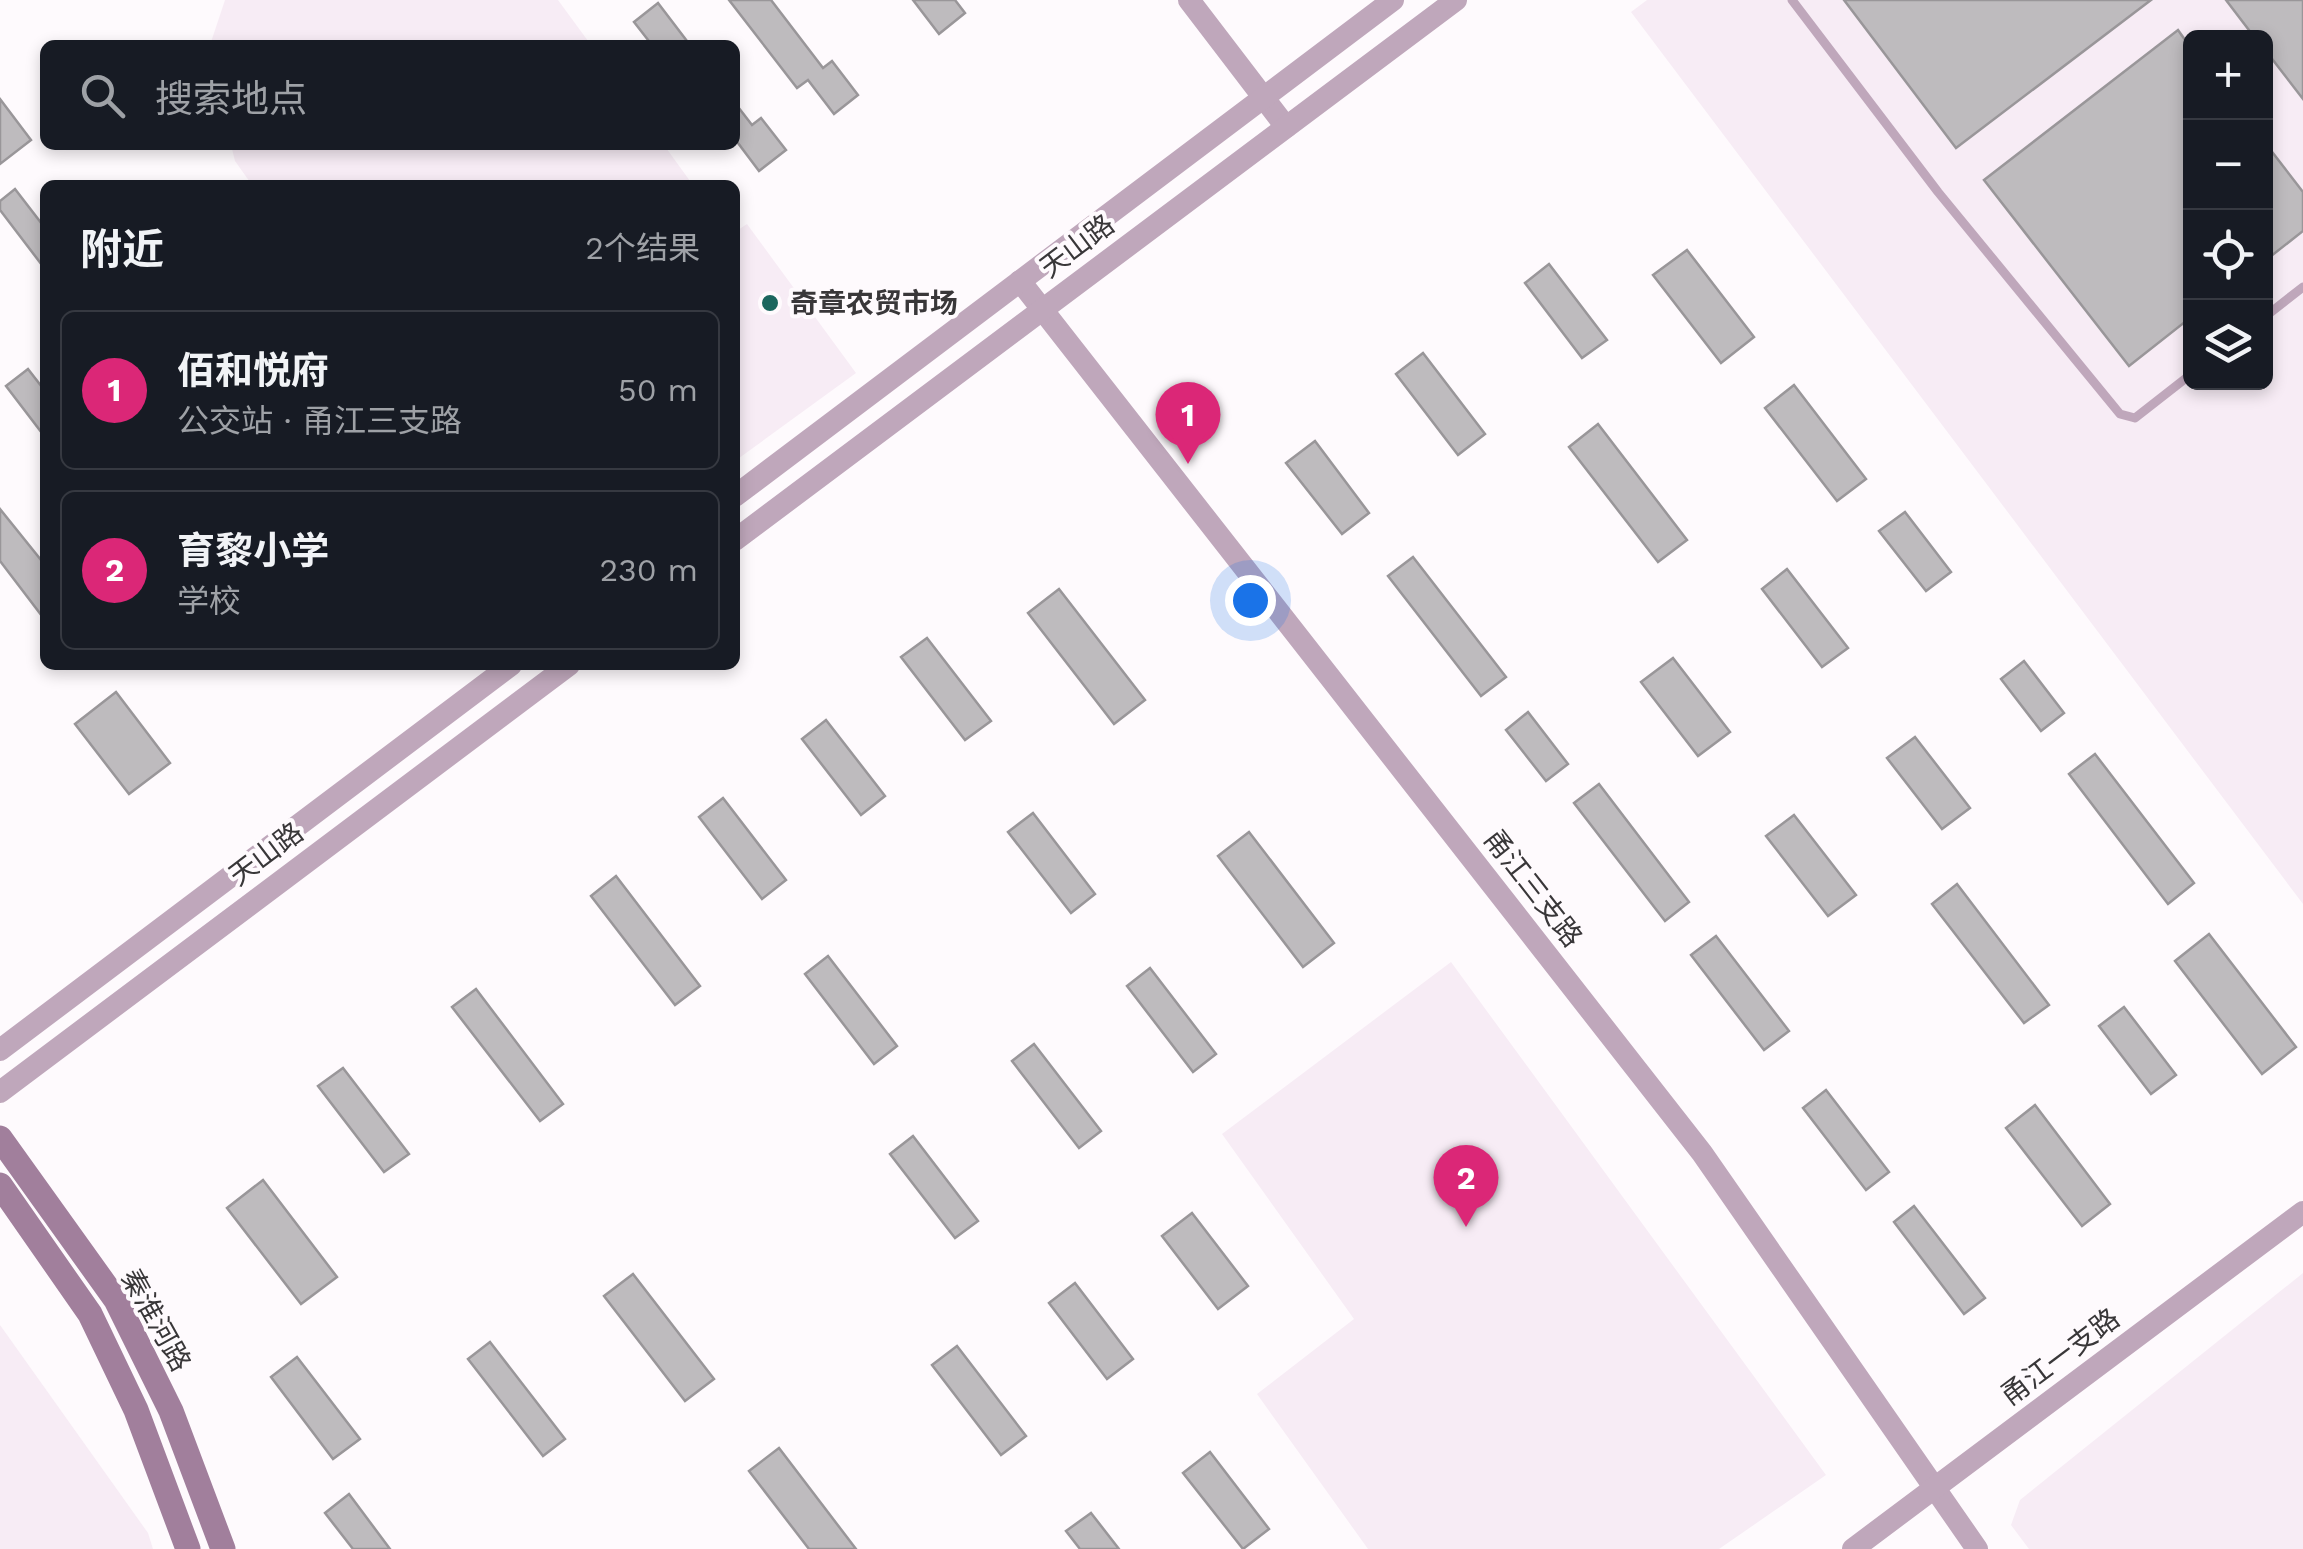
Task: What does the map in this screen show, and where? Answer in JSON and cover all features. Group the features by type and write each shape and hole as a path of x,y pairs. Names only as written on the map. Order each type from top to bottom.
{"main road":[{"name":"秦淮河路","path":"0,1138 116,1300 171,1411 224,1549"},
{"name":"秦淮河路","path":"0,1186 90,1314 136,1410 188,1549"}],"street":[{"path":"1189,0 1286,127"},
{"name":"天山路","path":"740,492 1393,0"},
{"name":"天山路","path":"740,536 1456,0"},
{"name":"甬江三支路","path":"1020,280 1702,1153 1977,1549"},
{"name":"天山路","path":"0,1050 503,670"},
{"name":"天山路","path":"0,1092 562,670"},
{"name":"甬江一支路","path":"1853,1549 2303,1212"}],"lane":[{"path":"1792,0 1938,192 2120,414 2135,418 2183,380"},
{"path":"2273,311 2303,287"}],"shaded area":[{"path":"225,0 558,0 587,40 212,40"},
{"path":"1647,0 2303,0 2303,904 1631,12"},
{"path":"232,150 668,150 689,180 248,180"},
{"name":"奇章农贸市场","path":"747,224 856,373 740,457 740,229"},
{"path":"1451,962 1826,1475 1719,1549 1368,1549 1257,1394 1354,1319 1222,1134"},
{"path":"2303,1273 2303,1549 2029,1549 2011,1525 2020,1500"},
{"path":"0,1325 148,1533 153,1549 0,1549"}],"building":[{"path":"729,0 771,0 823,68 832,61 858,95 834,114 808,80 797,88"},
{"path":"913,0 955,0 965,13 939,34"},
{"path":"1844,0 2151,0 1956,148"},
{"path":"2226,0 2303,0 2303,99 2273,60 2273,30 2249,30"},
{"path":"658,3 686,40 648,40 634,22"},
{"path":"2178,30 2183,37 2183,324 2129,366 1984,180"},
{"path":"0,99 31,140 0,164"},
{"path":"740,109 752,125 761,118 786,150 759,171 740,146"},
{"path":"2273,153 2303,192 2303,231 2273,255"},
{"path":"15,189 40,222 40,262 0,210 0,201"},
{"path":"1687,250 1754,337 1721,363 1653,275"},
{"path":"1549,264 1607,340 1582,358 1525,283"},
{"path":"1423,353 1485,434 1458,455 1396,374"},
{"path":"28,369 40,385 40,430 6,386"},
{"path":"1794,385 1866,479 1837,501 1765,408"},
{"path":"1598,424 1687,540 1658,562 1569,447"},
{"path":"1315,441 1369,513 1342,534 1286,463"},
{"path":"0,509 40,559 40,613 0,561"},
{"path":"1905,512 1951,572 1926,591 1879,531"},
{"path":"1413,557 1506,677 1481,696 1388,576"},
{"path":"1787,569 1848,648 1822,667 1762,589"},
{"path":"1059,589 1145,700 1114,724 1028,613"},
{"path":"927,638 991,721 965,740 901,657"},
{"path":"1673,658 1730,732 1698,756 1641,682"},
{"path":"2024,661 2064,713 2041,731 2001,679"},
{"path":"116,692 170,763 129,794 75,724"},
{"path":"1528,712 1568,764 1546,781 1506,730"},
{"path":"826,720 885,796 861,815 802,739"},
{"path":"1915,737 1970,808 1942,829 1887,758"},
{"path":"2095,754 2194,883 2168,904 2069,774"},
{"path":"1599,784 1689,902 1665,921 1574,803"},
{"path":"723,798 786,880 762,899 699,817"},
{"path":"1033,813 1095,894 1071,913 1008,832"},
{"path":"1794,815 1856,895 1828,916 1766,836"},
{"path":"1249,832 1334,943 1303,967 1218,856"},
{"path":"616,876 700,986 675,1005 591,896"},
{"path":"1957,884 2049,1005 2024,1023 1932,904"},
{"path":"2209,934 2296,1047 2262,1074 2175,961"},
{"path":"1716,936 1789,1031 1764,1050 1691,955"},
{"path":"828,956 897,1046 874,1064 805,974"},
{"path":"1150,968 1216,1054 1193,1072 1127,986"},
{"path":"476,989 563,1104 540,1121 452,1007"},
{"path":"2124,1007 2176,1075 2151,1094 2099,1026"},
{"path":"1034,1044 1101,1131 1079,1148 1012,1061"},
{"path":"343,1068 409,1154 384,1172 318,1086"},
{"path":"1826,1090 1889,1172 1866,1190 1803,1108"},
{"path":"2035,1105 2110,1204 2082,1226 2006,1128"},
{"path":"913,1136 978,1221 955,1238 890,1154"},
{"path":"263,1180 337,1277 301,1304 227,1208"},
{"path":"1914,1206 1985,1298 1964,1314 1894,1222"},
{"path":"1192,1213 1248,1286 1218,1309 1162,1236"},
{"path":"633,1274 714,1379 685,1401 604,1296"},
{"path":"1075,1283 1133,1359 1107,1379 1049,1303"},
{"path":"490,1342 565,1439 543,1456 468,1359"},
{"path":"957,1346 1026,1436 1001,1455 932,1365"},
{"path":"297,1357 360,1439 333,1459 271,1377"},
{"path":"779,1448 856,1549 809,1549 749,1471"},
{"path":"1210,1452 1269,1529 1243,1549 1183,1473"},
{"path":"349,1494 390,1549 353,1549 325,1513"},
{"path":"1091,1513 1119,1549 1080,1549 1066,1531"}],"place":[{"name":"奇章农贸市场","path":"770,303"},
{"name":"佰和悦府","path":"1188,464"},
{"name":"育黎小学","path":"1466,1227"}]}
